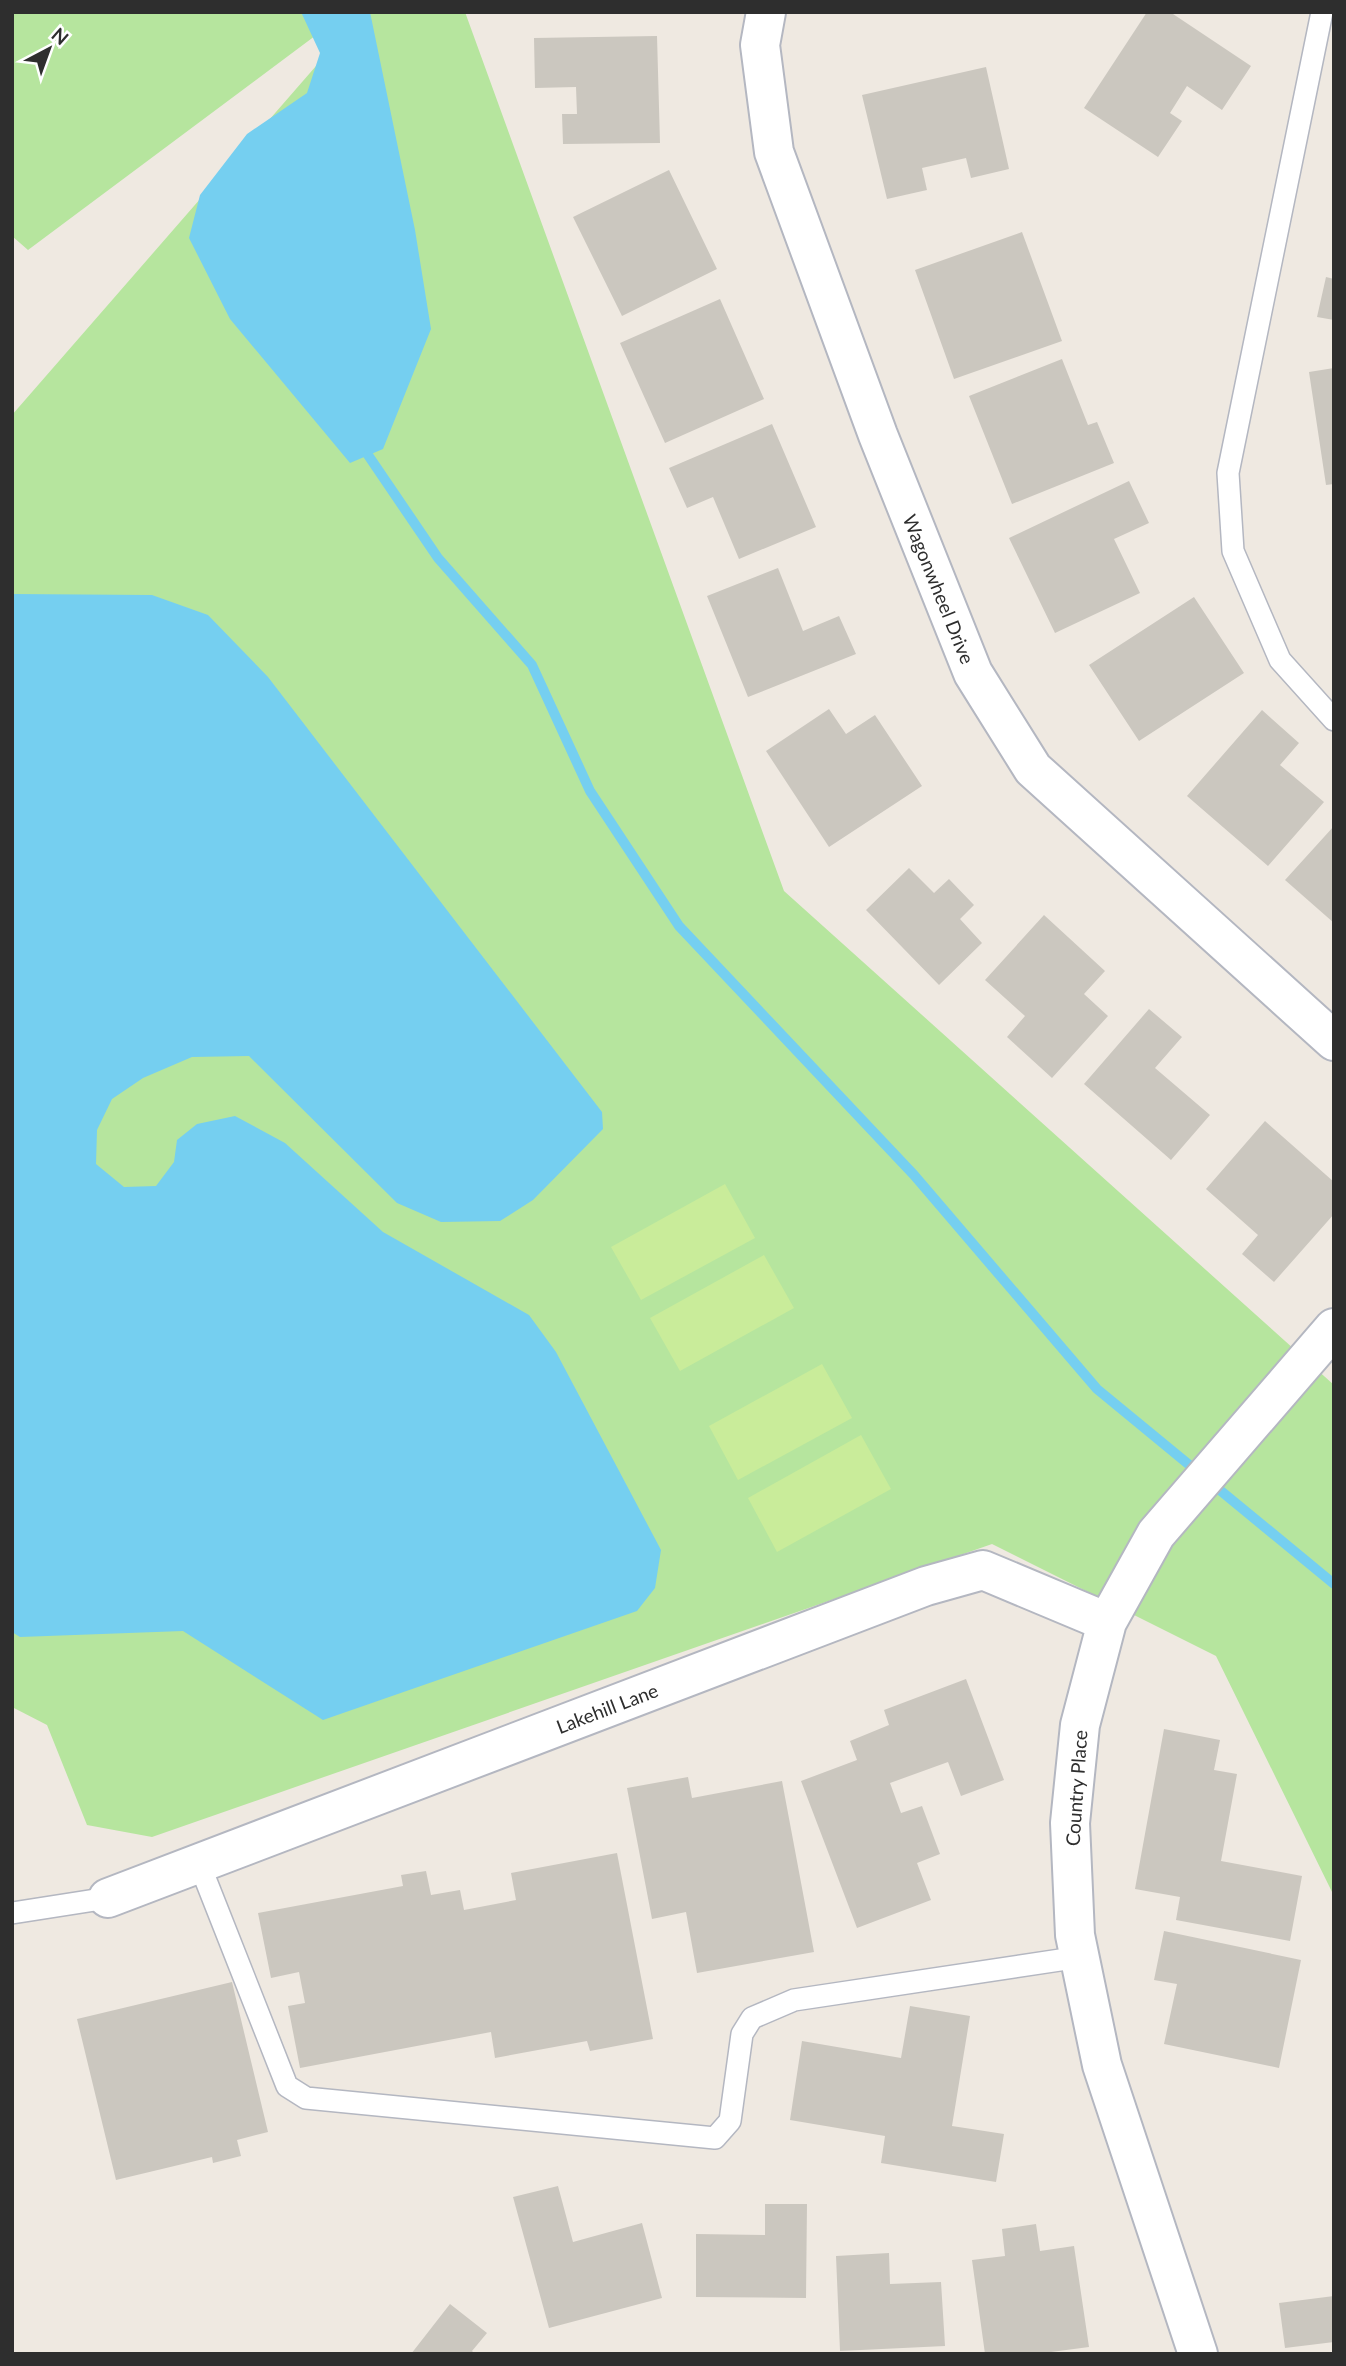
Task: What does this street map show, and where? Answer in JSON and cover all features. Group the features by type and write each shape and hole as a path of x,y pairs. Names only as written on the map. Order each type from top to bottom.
{"street":[{"name":"Wagonwheel Drive","path":"766,12 760,45 774,152 878,435 973,673 1033,769 1334,1041"},
{"name":"Country Place","path":"1198,2354 1102,2065 1075,1935 1070,1823 1080,1725 1107,1622 1156,1534 1334,1328"},
{"name":"Lakehill Lane","path":"107,1898 913,1591 983,1570 1107,1622"}],"lane":[{"path":"1322,12 1228,473 1233,551 1238,563 1280,660 1334,720"},
{"path":"199,1863 287,2086 306,2098 715,2138 730,2121 743,2034 752,2018 794,2000 1080,1957"},
{"path":"12,1913 107,1898"}],"green space":[{"path":"12,12 347,12 28,250 12,236"},
{"path":"363,12 465,12 784,891 1334,1385 1334,1896 1216,1656 992,1544 152,1837 87,1825 47,1725 12,1707 12,415"},
{"path":"725,1184 755,1238 641,1300 611,1247"},
{"path":"764,1255 794,1308 680,1371 650,1318"},
{"path":"822,1364 852,1418 738,1480 709,1426"},
{"path":"861,1435 891,1489 777,1552 748,1498"}],"water":[{"path":"301,12 370,12 415,230 431,329 383,449 350,463 230,319 189,238 200,195 247,134 307,93 320,53"},
{"path":"12,594 152,595 208,615 268,677 602,1112 603,1129 533,1200 500,1221 441,1222 397,1203 249,1056 192,1057 143,1078 112,1099 97,1130 96,1164 124,1187 156,1186 174,1162 177,1140 197,1124 235,1116 285,1143 383,1232 529,1315 556,1352 661,1550 655,1588 637,1611 323,1720 183,1631 20,1637 12,1632"}],"building":[{"path":"1147,12 1170,12 1251,66 1222,110 1187,86 1170,113 1182,121 1158,157 1084,108"},
{"path":"657,36 660,143 563,144 562,114 577,114 576,87 535,88 534,38"},
{"path":"986,67 1009,169 971,178 966,158 922,168 927,190 887,199 862,95"},
{"path":"669,170 717,269 622,316 573,217"},
{"path":"1022,232 1062,341 954,379 915,270"},
{"path":"1326,277 1334,279 1334,320 1317,317"},
{"path":"720,299 764,399 665,443 620,343"},
{"path":"1062,359 1088,425 1097,422 1114,463 1012,504 969,396"},
{"path":"1334,368 1334,484 1326,485 1309,372"},
{"path":"772,424 816,527 739,559 713,497 687,508 669,468"},
{"path":"1129,481 1149,523 1114,539 1140,593 1055,633 1009,538"},
{"path":"778,568 803,631 839,616 856,654 748,697 707,596"},
{"path":"1194,597 1244,673 1139,741 1089,665"},
{"path":"829,709 846,734 875,715 922,786 829,847 766,751"},
{"path":"1262,710 1299,743 1280,765 1324,802 1268,866 1187,796"},
{"path":"1334,826 1334,923 1285,880"},
{"path":"909,868 934,893 949,879 974,905 960,919 982,943 939,985 866,910"},
{"path":"1044,915 1105,971 1084,994 1108,1016 1052,1078 1007,1037 1025,1016 985,980"},
{"path":"1149,1009 1182,1037 1155,1068 1210,1115 1171,1160 1084,1084"},
{"path":"1265,1121 1334,1182 1334,1214 1274,1282 1242,1254 1258,1235 1206,1189"},
{"path":"966,1679 1004,1780 961,1796 948,1762 890,1783 901,1813 922,1806 940,1854 917,1863 931,1900 857,1928 801,1781 857,1760 850,1741 889,1725 884,1710"},
{"path":"1164,1729 1220,1740 1214,1770 1237,1774 1221,1861 1302,1876 1290,1941 1176,1920 1180,1897 1135,1889"},
{"path":"688,1777 692,1798 782,1781 814,1952 697,1973 686,1912 652,1919 627,1788"},
{"path":"617,1853 653,2039 590,2051 587,2041 495,2058 491,2032 300,2068 288,2006 305,2003 299,1972 271,1978 258,1913 403,1886 401,1875 426,1871 431,1895 460,1890 464,1910 516,1900 511,1873"},
{"path":"1164,1931 1301,1960 1279,2068 1164,2044 1177,1984 1154,1980"},
{"path":"232,1982 268,2132 237,2140 241,2156 213,2163 212,2157 116,2180 77,2019"},
{"path":"910,2006 970,2016 952,2126 1004,2134 996,2182 881,2163 885,2136 790,2120 802,2041 901,2058"},
{"path":"558,2186 573,2242 642,2223 662,2298 549,2328 513,2197"},
{"path":"765,2204 807,2204 806,2298 696,2297 696,2234 765,2235"},
{"path":"1036,2224 1040,2251 1074,2246 1089,2347 1036,2354 985,2354 972,2260 1005,2256 1002,2229"},
{"path":"889,2253 890,2284 941,2282 945,2346 840,2351 836,2256"},
{"path":"1334,2296 1334,2342 1285,2348 1279,2303"},
{"path":"450,2304 487,2333 472,2351 475,2354 411,2354"}],"waterway":[{"path":"368,455 438,558 532,665 590,791 679,926 914,1175 1097,1389 1334,1584"}]}
